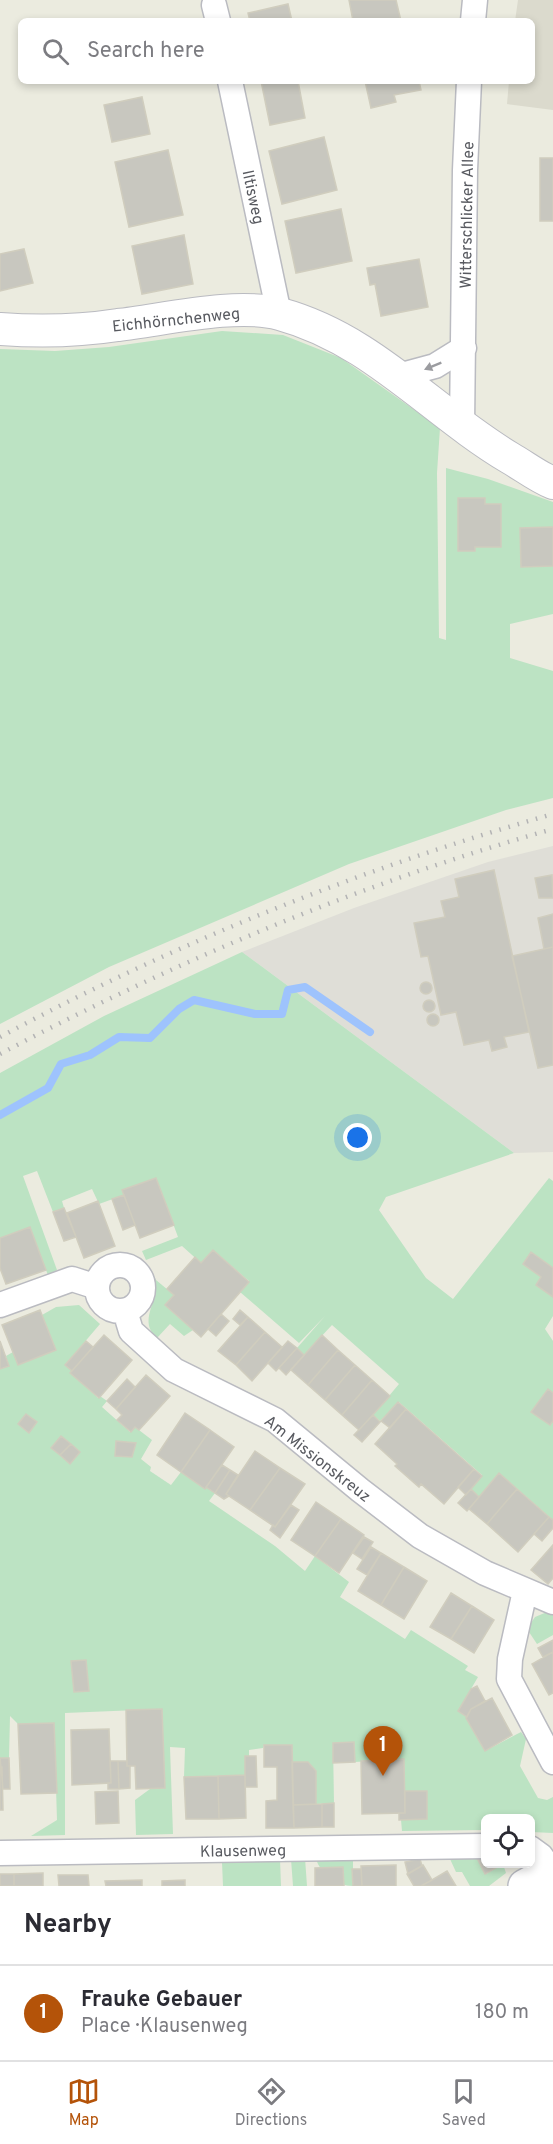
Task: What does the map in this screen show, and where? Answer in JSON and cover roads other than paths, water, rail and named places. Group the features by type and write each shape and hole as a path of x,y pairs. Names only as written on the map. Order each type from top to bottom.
{"street":[{"path":"473,18 475,0"},
{"name":"Iltisweg","path":"231,84 279,314"},
{"name":"Witterschlicker Allee","path":"462,426 465,170 469,84"},
{"name":"Eichhörnchenweg","path":"0,329 68,330 245,311 279,314 329,332 374,358 498,452 553,483"},
{"path":"398,376 435,366 464,348"},
{"path":"118,1265 128,1266 136,1272 143,1284 143,1293 133,1308 117,1311 106,1307 99,1298 97,1287 100,1277 107,1269 118,1265"},
{"path":"0,1305 72,1279 97,1287"},
{"name":"Am Missionskreuz","path":"125,1311 131,1331 174,1370 274,1420 420,1536 485,1573 553,1602"},
{"path":"525,1591 510,1659 509,1679 553,1762"},
{"name":"Klausenweg","path":"0,1853 481,1846"}],"waterway":[{"path":"0,1115 48,1088 61,1064 90,1055 119,1037 150,1038 179,1009 194,1000 255,1014 282,1014 288,990 305,987 370,1032"}],"railway":[{"path":"0,1037 133,970 270,911 411,858 553,814"},
{"path":"0,1054 134,987 270,927 410,874 553,829"}],"place":[{"name":"Frauke Gebauer","path":"383,1776"}]}
